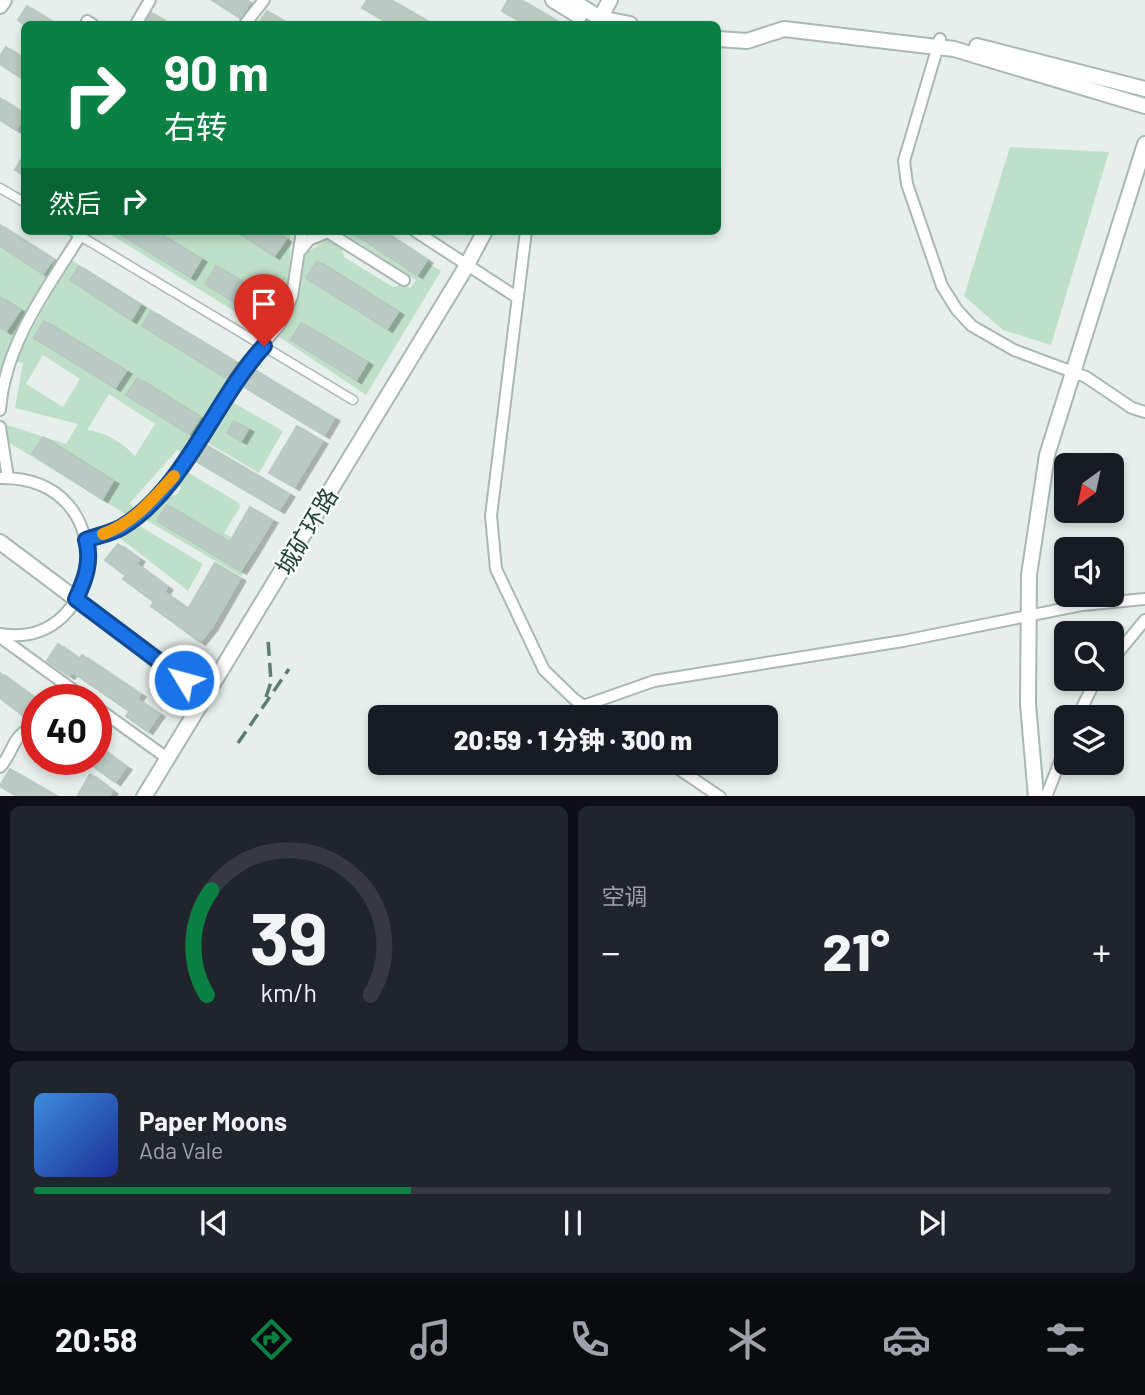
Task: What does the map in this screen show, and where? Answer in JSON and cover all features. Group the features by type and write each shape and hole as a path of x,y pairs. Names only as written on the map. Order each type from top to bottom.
{"street":[{"path":"0,6 4,0"},
{"path":"138,21 150,0"},
{"path":"247,21 264,0"},
{"path":"553,0 595,21"},
{"path":"571,0 596,21"},
{"path":"598,21 610,0"},
{"path":"721,32 744,34 777,20 938,43 1145,89"},
{"path":"721,39 747,41 784,29 938,43 1145,106"},
{"path":"938,43 904,162 930,258 942,286 972,326 1014,350 1074,373 1132,408 1145,412"},
{"path":"1036,796 1028,704 1029,575 1047,455 1145,144"},
{"path":"0,188 21,200"},
{"path":"0,410 8,362 77,235"},
{"path":"81,235 353,400"},
{"path":"86,540 121,527 146,507 183,466 240,371 280,324 292,296 302,235"},
{"path":"300,250 309,240 320,235"},
{"path":"332,235 404,280"},
{"path":"421,235 518,298"},
{"name":"城矿环路","path":"144,796 483,235"},
{"path":"526,235 491,516 496,569 544,670 583,705 654,681 903,641 1082,605 1145,599"},
{"path":"0,427 4,478 21,478 46,486 68,502 82,524 89,550 86,576 76,599 58,619 35,631 0,635"},
{"path":"0,542 205,696"},
{"path":"1124,645 1145,620"},
{"path":"0,635 66,684"},
{"path":"112,718 167,758"},
{"path":"0,767 21,735"},
{"path":"688,775 720,796"},
{"path":"1046,796 1054,775"}],"green space":[{"path":"1010,147 1109,152 1051,345 1003,330 964,296"},
{"path":"0,233 54,266 12,341 0,371"},
{"path":"111,235 122,235 190,277 201,259 162,235 242,235 274,256 285,239 279,235 290,235 288,283 268,332","holes":["217,266 279,304 268,322 205,285"]},
{"path":"347,235 356,235 417,274 427,259 390,235 429,260 428,263 441,271 366,395 278,336 293,309 306,253 328,239 341,246 344,257 393,287 403,284 410,288 416,280"},
{"path":"71,260 240,364 182,453 177,450 130,503 134,508 127,515 8,442 7,425 66,444 78,424 15,408 23,363 14,361","holes":["79,266 140,305 131,319 70,281","152,311 235,362 142,326","44,321 125,371 116,388 34,338","43,355 80,379 63,407 26,384","137,378 200,417 189,434 126,395","109,394 155,424 135,456 119,442 87,430","43,437 113,481 101,498 32,455"]},
{"path":"232,402 283,431 259,473 205,441 227,404"},
{"path":"189,473 239,503 240,507 224,533 255,552 241,576 146,520 146,514 162,496 176,495 181,489 177,478","holes":["168,505 251,554 242,571 158,522"]},
{"path":"138,525 203,564 188,591 120,538 125,528"}],"building":[{"path":"212,0 246,0 250,2 240,18"},
{"path":"367,0 391,0 427,21 385,21 362,8"},
{"path":"508,0 521,0 557,21 520,21 502,11"},
{"path":"27,6 51,21 21,22 18,20"},
{"path":"267,11 284,21 260,21"},
{"path":"150,12 165,21 144,21"},
{"path":"6,47 21,57 21,78 0,64 0,56"},
{"path":"0,98 21,112 21,120 16,130 0,120"},
{"path":"21,160 21,173 15,170"},
{"path":"0,225 53,259 43,274 0,246"},
{"path":"122,235 162,235 201,259 190,277"},
{"path":"242,235 280,235 286,239 274,256"},
{"path":"356,235 389,235 427,260 417,275"},
{"path":"317,261 398,312 387,329 306,278"},
{"path":"79,266 140,305 131,320 70,280"},
{"path":"216,266 279,304 268,323 205,284"},
{"path":"0,297 20,310 6,331 0,327"},
{"path":"151,311 236,362 226,378 142,326"},
{"path":"44,321 126,371 115,388 34,338"},
{"path":"301,323 367,362 356,380 291,340"},
{"path":"251,368 334,418 324,435 241,385"},
{"path":"137,378 200,417 189,434 126,395"},
{"path":"234,421 248,429 241,441 227,433"},
{"path":"297,426 322,441 294,487 269,473"},
{"path":"43,437 113,481 102,499 32,454"},
{"path":"204,444 289,494 279,510 194,460"},
{"path":"167,505 251,555 241,571 157,521"},
{"path":"250,507 272,520 251,555 230,542"},
{"path":"118,544 139,559 136,564 167,587 164,592 212,627 200,642 151,606 154,602 123,579 126,576 105,560"},
{"path":"215,563 240,578 212,627 188,609"},
{"path":"58,644 79,659 82,655 140,694 137,699 159,714 147,731 126,716 129,711 112,699 112,684 90,684 72,672 69,676 47,661"},
{"path":"0,673 21,688 21,714 0,698"},
{"path":"112,757 126,767 115,782 105,775 112,775"},
{"path":"10,769 56,796 16,796 0,786"},
{"path":"91,775 112,791 109,796 78,796"}],"railway":[{"path":"266,697 271,682 268,639"},
{"path":"238,743 289,669"}],"slow traffic":[{"path":"103,534 121,527 146,507 174,476"}],"route":[{"path":"184,680 76,599 86,576 89,550 86,540 121,527 146,507 183,466 240,371 264,346"}]}
